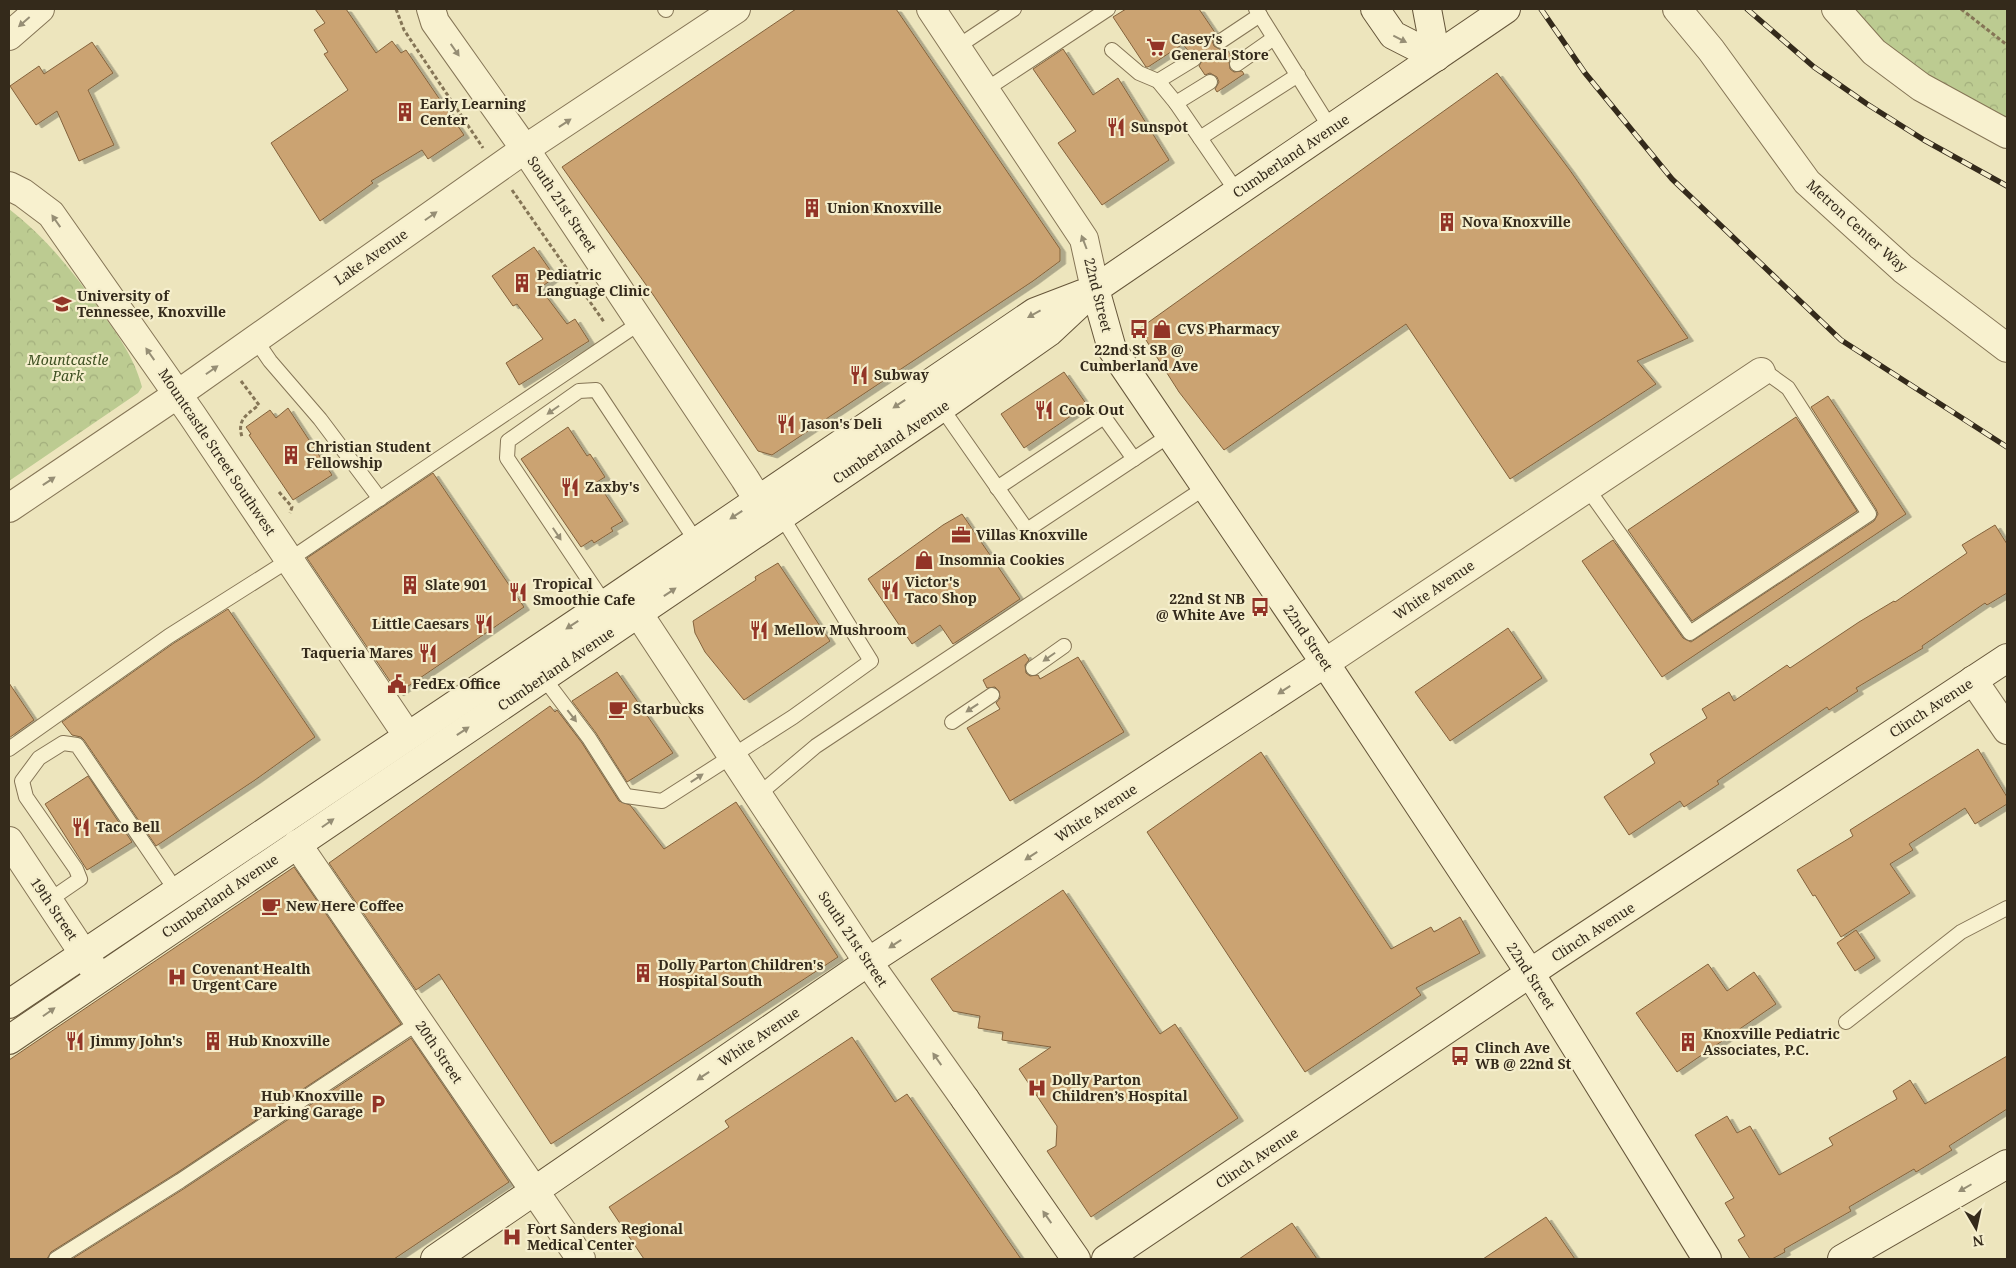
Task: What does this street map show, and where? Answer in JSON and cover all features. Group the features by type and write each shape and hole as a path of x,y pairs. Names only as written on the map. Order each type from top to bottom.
{"street":[{"path":"9,36 40,9"},
{"name":"South 21st Street","path":"430,9 435,22 525,149 758,500"},
{"name":"Lake Avenue","path":"9,508 178,394 525,149 736,9"},
{"name":"22nd Street","path":"932,9 1084,239 1095,289 1112,349 1325,663 1530,973 1707,1259"},
{"path":"1375,9 1393,35 1436,57"},
{"path":"1427,9 1436,57"},
{"name":"Metron Center Way","path":"1677,9 1711,50 1807,182 1903,269 2007,348"},
{"path":"1836,9 1874,52 1921,87 2007,134"},
{"name":"Cumberland Avenue","path":"9,1004 408,735 622,603 782,516 1049,332 1095,289 1496,15"},
{"name":"Mountcastle Street Southwest","path":"9,186 23,193 51,214 178,394 408,735"},
{"name":"Cumberland Avenue","path":"9,1040 99,977 543,677 622,603 696,541 1035,312 1095,289"},
{"name":"White Avenue","path":"435,1259 868,962 1325,663 1760,372"},
{"name":"South 21st Street","path":"622,603 732,756 868,962 1076,1259"},
{"name":"Clinch Avenue","path":"1106,1259 1530,973 2007,658"},
{"path":"1974,680 2007,730"},
{"name":"20th Street","path":"282,821 581,1259"},
{"name":"19th Street","path":"9,841 99,977"},
{"path":"1842,1259 2007,1164"}],"lane":[{"path":"957,48 1014,9"},
{"path":"985,90 1108,9"},
{"path":"1221,41 1258,12 1331,129"},
{"path":"1237,64 1274,38"},
{"path":"1112,50 1138,74 1158,81 1176,103 1237,192"},
{"path":"1158,81 1194,59"},
{"path":"1200,138 1298,75"},
{"path":"1176,103 1210,82"},
{"path":"9,750 169,636 289,560 641,322"},
{"path":"255,339 270,361 320,419 380,499"},
{"path":"1587,488 1690,633 1869,514 1788,388 1770,375 1760,372"},
{"path":"622,603 507,458 508,441 579,392 596,390 696,541"},
{"path":"941,407 1027,530 1170,435"},
{"path":"997,488 1104,417 1134,459"},
{"path":"758,795 816,746 1206,487"},
{"path":"543,677 589,738 626,796 662,801 793,717 871,662 782,516"},
{"path":"1033,668 1064,646"},
{"path":"952,722 992,694"},
{"path":"48,900 80,879 76,869 26,798 22,781 39,758 63,744 77,745 177,892"},
{"path":"1846,1022 1961,932 2007,908"},
{"path":"56,1259 180,1181 419,1022"}],"path":[{"path":"396,9 404,30 479,141 496,170 616,339"},
{"path":"1961,9 2007,45"},
{"path":"226,360 259,405 243,418 240,426 241,436 245,442"},
{"path":"271,532 288,518 292,507 276,487"}],"green space":[{"path":"1846,9 2007,9 2007,121 1911,70"},
{"name":"Mountcastle Park","path":"9,209 46,243 88,293 124,345 139,376 142,387 138,393 9,481"}],"building":[{"path":"315,9 346,9 376,53 392,41 401,53 406,50 464,135 428,159 422,150 371,181 373,183 320,221 271,143 348,90 324,54 328,52 314,30 325,23"},
{"name":"Union Knoxville","path":"796,9 896,9 1060,249 1060,261 1033,281 772,455 758,451 654,296 562,167"},
{"name":"Casey's General Store","path":"1126,9 1199,9 1216,34 1212,41 1214,46 1221,50 1226,48 1232,57 1229,61 1230,69 1234,72 1242,71 1244,74 1217,92 1215,89 1219,82 1217,77 1210,73 1205,75 1199,66 1203,59 1201,54 1194,50 1189,52 1183,44 1146,67 1113,17"},
{"path":"92,42 113,73 88,90 114,145 79,161 57,111 36,125 10,86 39,66 44,74"},
{"name":"Sunspot","path":"1063,49 1093,95 1118,78 1169,160 1102,205 1058,143 1076,131 1033,69"},
{"name":"Nova Knoxville","path":"1497,73 1569,169 1688,338 1637,361 1656,384 1510,479 1406,324 1224,450 1179,392 1139,329"},
{"path":"534,247 555,277 540,288 567,324 575,319 589,341 519,385 506,363 543,339 517,304 513,306 492,276"},
{"name":"Cook Out","path":"1064,372 1087,405 1024,448 1001,414"},
{"path":"1828,396 1906,514 1662,677 1582,561 1613,540 1683,638 1691,642 1874,521 1878,514 1876,509 1811,407"},
{"name":"Christian Student Fellowship","path":"288,408 332,475 293,500 249,435 251,434 246,427 270,410 276,418"},
{"path":"1796,417 1857,511 1692,621 1628,530"},
{"name":"Zaxby's","path":"568,427 587,456 590,454 605,477 597,482 623,521 611,528 613,531 594,543 592,540 581,547 521,459"},
{"name":"Slate 901","path":"433,473 524,607 398,693 307,558"},
{"path":"962,514 1020,599 953,644 940,625 912,644 868,579 943,525"},
{"path":"1995,525 2007,544 2007,593 1987,605 1985,603 1922,646 1923,648 1856,688 1858,691 1829,710 1827,707 1717,781 1719,784 1684,807 1680,801 1629,835 1604,797 1655,763 1650,754 1707,718 1702,709 1729,692 1734,701 1787,665 1790,668 1859,622 1895,602 1967,553 1962,545"},
{"name":"Mellow Mushroom","path":"778,563 830,641 744,700 705,652 695,633 693,621 756,580 755,577"},
{"path":"228,609 315,737 255,780 156,846 84,740 81,737 72,735 62,722 174,643"},
{"path":"1508,628 1542,678 1450,741 1415,692"},
{"path":"1025,654 1029,660 1025,665 1026,673 1030,676 1038,675 1040,679 1078,657 1124,732 1010,801 967,728 1000,709 996,703 1000,698 999,691 995,687 987,688 983,680"},
{"name":"Starbucks","path":"617,672 673,753 627,782 596,733 572,701"},
{"path":"9,683 34,720 9,738"},
{"path":"550,706 555,712 557,710 582,743 619,801 630,805 664,849 736,802 838,957 551,1144 439,974 416,990 329,863"},
{"path":"1978,749 2007,797 2007,804 1975,824 1965,808 1909,844 1913,850 1890,864 1910,893 1841,937 1797,870 1853,836 1850,830"},
{"path":"1261,752 1391,949 1431,927 1434,932 1460,917 1480,953 1416,988 1421,995 1305,1072 1147,832"},
{"name":"Taco Bell","path":"88,776 132,842 87,870 45,804"},
{"name":"Hub Knoxville","path":"294,867 401,1024 175,1174 51,1252 47,1259 9,1259 9,1060"},
{"path":"1063,890 1160,1034 1175,1024 1238,1118 1091,1217 1047,1151 1056,1146 1057,1126 1019,1069 1051,1047 1002,1040 1003,1032 978,1028 980,1016 953,1011 931,979"},
{"path":"1856,930 1875,958 1855,971 1837,943"},
{"name":"Knoxville Pediatric Associates, P.C.","path":"1708,964 1727,991 1754,972 1776,1004 1677,1072 1636,1013"},
{"path":"852,1037 895,1102 907,1094 1021,1259 644,1259 609,1207 729,1127 725,1121"},
{"name":"Hub Knoxville Parking Garage","path":"411,1038 509,1182 394,1259 72,1259 185,1188"},
{"path":"2007,1056 2007,1109 1949,1146 1952,1150 1916,1172 1914,1169 1849,1207 1851,1211 1784,1249 1785,1252 1772,1259 1750,1259 1738,1240 1745,1236 1725,1203 1734,1198 1695,1135 1727,1116 1737,1133 1750,1126 1779,1175 1833,1145 1829,1138 1897,1099 1893,1091 1910,1080 1925,1104"},
{"path":"1546,1217 1575,1259 1483,1259"},
{"path":"1292,1223 1317,1259 1239,1259"}],"railway":[{"path":"1541,9 1585,73 1672,179 1841,340 2007,447"},
{"path":"1747,9 1814,67 1867,104 1924,140 2007,186"}],"place":[{"name":"Casey's General Store","path":"1156,47"},
{"name":"Early Learning Center","path":"405,112"},
{"name":"Sunspot","path":"1116,127"},
{"name":"Union Knoxville","path":"812,208"},
{"name":"Nova Knoxville","path":"1447,222"},
{"name":"Pediatric Language Clinic","path":"522,283"},
{"name":"University of Tennessee, Knoxville","path":"62,304"},
{"name":"22nd St SB @ Cumberland Ave","path":"1139,329"},
{"name":"CVS Pharmacy","path":"1162,329"},
{"name":"Subway","path":"859,375"},
{"name":"Cook Out","path":"1044,410"},
{"name":"Jason's Deli","path":"786,424"},
{"name":"Christian Student Fellowship","path":"291,455"},
{"name":"Zaxby's","path":"570,487"},
{"name":"Villas Knoxville","path":"961,535"},
{"name":"Insomnia Cookies","path":"924,560"},
{"name":"Slate 901","path":"410,585"},
{"name":"Victor's Taco Shop","path":"890,590"},
{"name":"Tropical Smoothie Cafe","path":"518,592"},
{"name":"22nd St NB @ White Ave","path":"1260,607"},
{"name":"Little Caesars","path":"484,624"},
{"name":"Mellow Mushroom","path":"759,630"},
{"name":"Taqueria Mares","path":"428,653"},
{"name":"FedEx Office","path":"397,684"},
{"name":"Starbucks","path":"618,709"},
{"name":"Taco Bell","path":"81,827"},
{"name":"New Here Coffee","path":"271,906"},
{"name":"Dolly Parton Children's Hospital South","path":"643,973"},
{"name":"Covenant Health Urgent Care","path":"177,977"},
{"name":"Jimmy John's","path":"75,1041"},
{"name":"Hub Knoxville","path":"213,1041"},
{"name":"Knoxville Pediatric Associates, P.C.","path":"1688,1042"},
{"name":"Clinch Ave WB @ 22nd St","path":"1460,1056"},
{"name":"Dolly Parton Children’s Hospital","path":"1037,1088"},
{"name":"Hub Knoxville Parking Garage","path":"378,1104"},
{"name":"Fort Sanders Regional Medical Center","path":"512,1237"}]}
